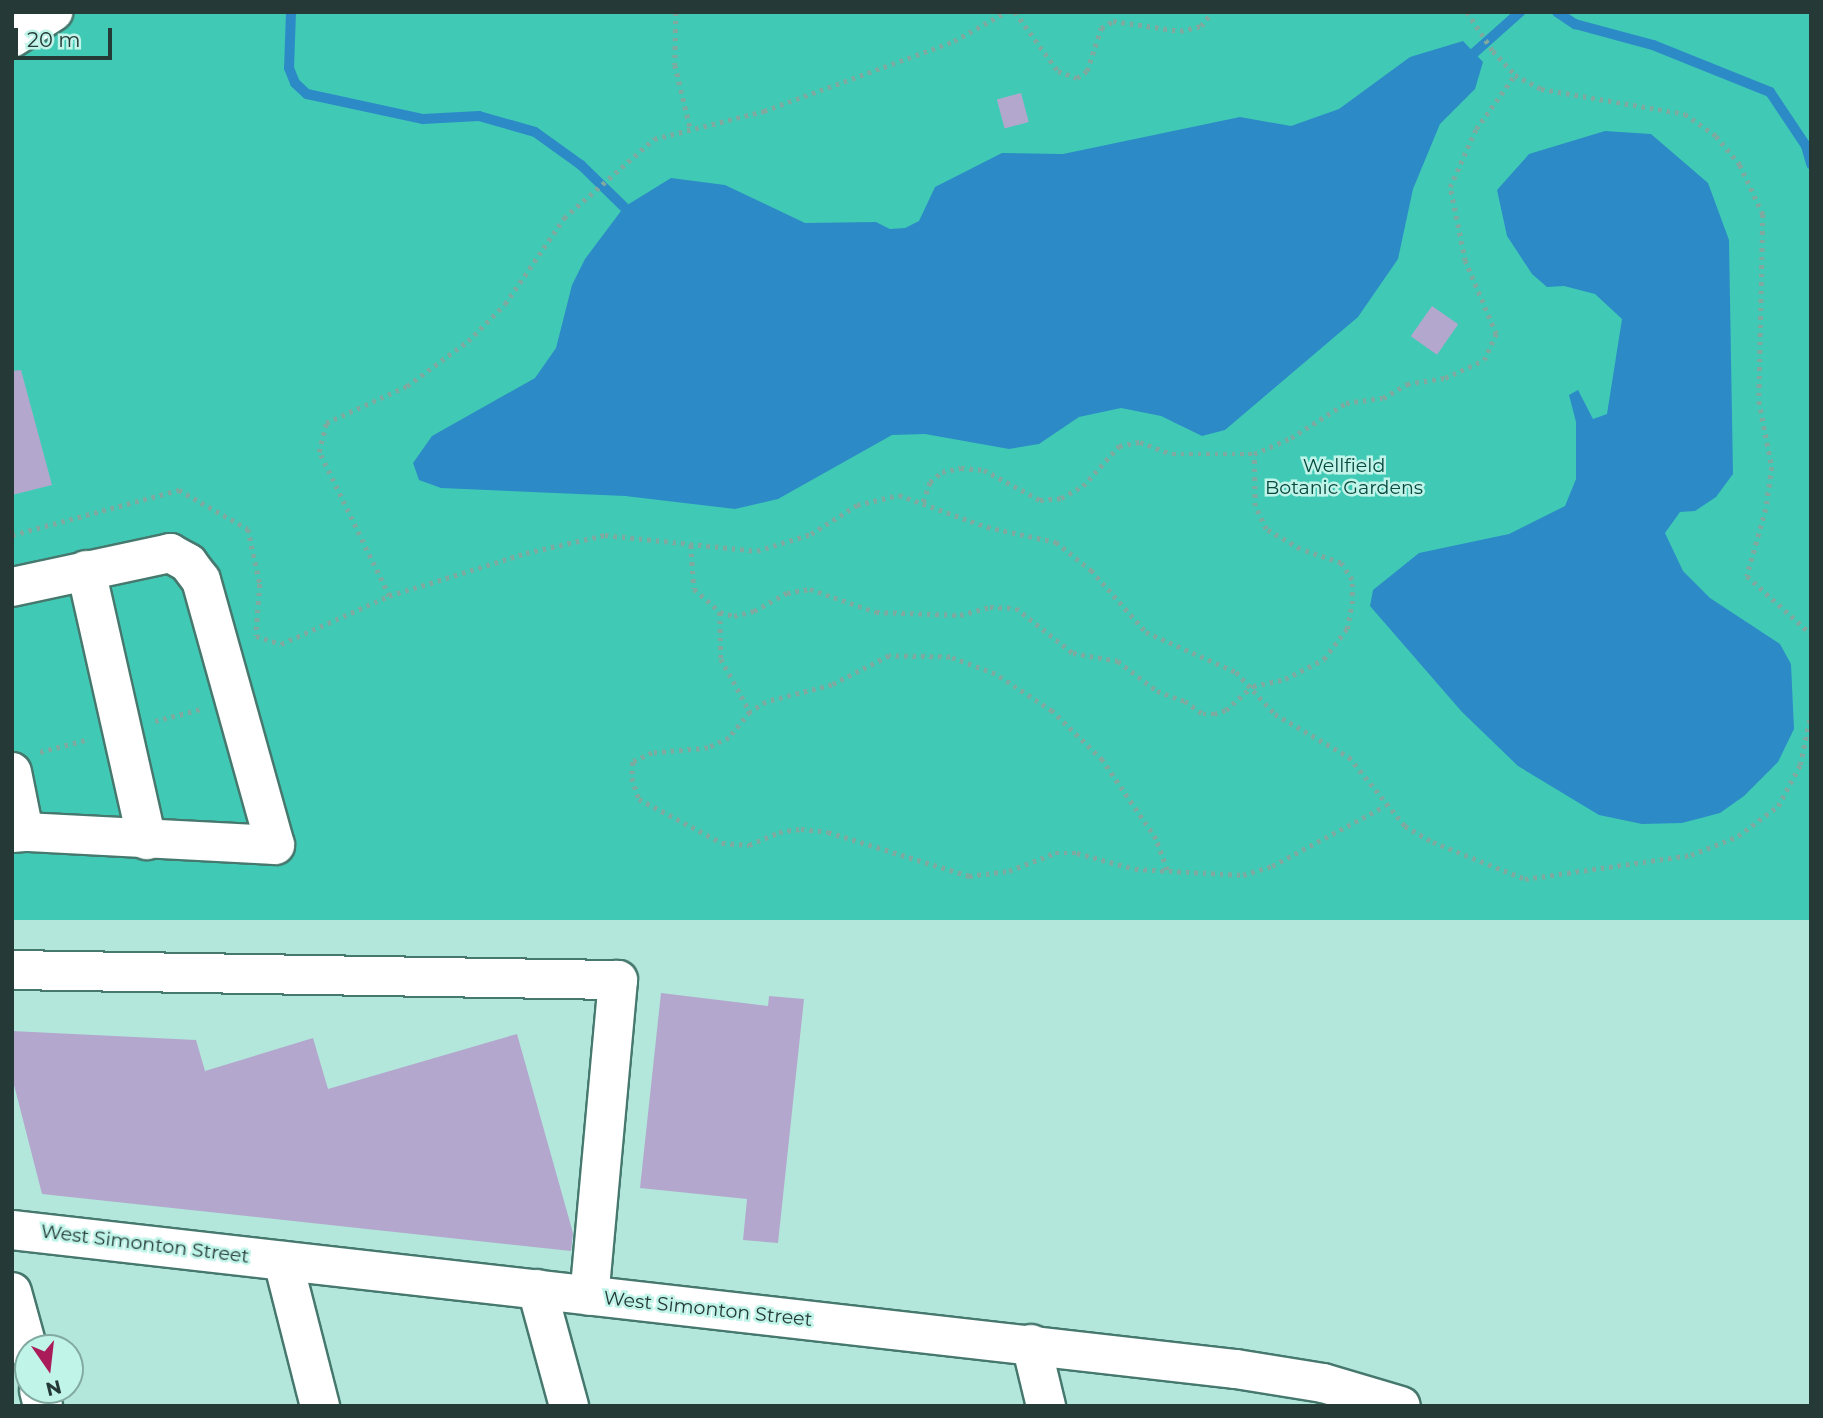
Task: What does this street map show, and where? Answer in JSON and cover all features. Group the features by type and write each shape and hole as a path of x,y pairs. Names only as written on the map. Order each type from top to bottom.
{"street":[{"path":"12,38 53,12"},
{"path":"12,587 170,553 188,563 201,580 275,845 18,832 12,772"},
{"path":"86,570 147,840"},
{"path":"12,971 618,980 589,1296"},
{"name":"West Simonton Street","path":"12,1230 1031,1344 1310,1381 1401,1406"},
{"path":"283,1261 320,1406"},
{"path":"537,1289 569,1406"},
{"path":"12,1292 24,1334"},
{"path":"1031,1344 1046,1406"}],"path":[{"path":"676,12 675,65 690,127"},
{"path":"389,596 318,452 326,423 407,386 468,341 505,304 564,218 654,139 690,127 764,111 954,41 1006,12"},
{"path":"1015,12 1058,71 1077,78 1087,71 1101,28 1114,21 1180,30 1201,26 1212,12"},
{"path":"1467,12 1493,51 1516,75 1541,89 1685,114 1716,136 1740,165 1763,214 1759,401 1772,467 1766,509 1747,576 1811,634"},
{"path":"923,502 930,482 942,472 961,468 984,470 1040,500 1062,498 1083,486 1119,446 1140,442 1172,454 1254,454 1292,438 1346,403 1383,398 1407,384 1445,378 1484,360 1496,334 1465,261 1450,187 1476,130 1516,75"},
{"path":"691,545 694,590 720,612 734,616 754,611 787,593 810,589 876,612 960,615 1003,606 1028,615 1073,653 1118,662 1157,691 1185,701 1203,714 1226,710 1253,686 1286,679 1324,659 1348,629 1352,580 1341,563 1300,549 1266,529 1255,506 1254,454"},
{"path":"12,535 179,491 248,529 260,584 256,636 281,644 389,596 526,553 605,536 757,551 811,534 858,505 899,495 987,527 1056,542 1091,570 1146,632 1236,672 1253,686 1275,714 1349,757 1385,806 1405,826 1433,842 1525,879 1691,855 1738,836 1777,806 1800,765 1811,713"},
{"path":"720,612 721,659 750,712"},
{"path":"1167,870 1156,839 1102,760 1052,711 995,674 950,657 889,656 832,685 766,702 750,712 729,738 708,748 652,753 633,762 632,778 639,799 722,843 749,845 779,832 801,829 828,832 969,876 1009,872 1055,853 1077,853 1135,869 1243,875 1272,866 1385,806"}],"green space":[{"name":"Wellfield Botanic Gardens","path":"12,12 1811,12 1811,920 12,920"}],"water":[{"path":"1463,41 1483,62 1475,89 1440,124 1413,189 1398,259 1358,317 1225,430 1202,436 1161,416 1121,408 1079,417 1039,444 1009,449 925,434 892,435 778,499 735,509 625,496 441,488 419,480 413,463 432,436 535,378 556,348 572,285 585,259 624,207 671,178 725,185 805,223 876,222 890,229 905,228 919,221 935,187 1002,153 1063,154 1240,117 1291,126 1339,109 1410,57"},
{"path":"1605,131 1651,134 1708,183 1729,240 1733,474 1716,497 1695,511 1680,512 1665,533 1683,571 1710,598 1780,644 1791,664 1794,729 1778,762 1744,796 1720,813 1682,823 1642,824 1599,815 1518,766 1462,712 1370,606 1373,590 1419,553 1509,534 1565,506 1576,479 1576,422 1569,395 1578,390 1593,419 1607,414 1622,319 1595,294 1564,286 1547,287 1532,274 1507,236 1497,190 1529,154"}],"building":[{"path":"1021,93 1029,122 1005,128 997,99"},
{"path":"1432,306 1458,324 1437,355 1411,336"},
{"path":"21,370 52,485 12,495 12,371"},
{"path":"661,993 768,1006 769,996 804,999 778,1243 743,1240 747,1199 640,1188"},
{"path":"12,1031 196,1040 205,1071 313,1038 328,1089 517,1034 573,1233 571,1251 42,1194 12,1077"}],"waterway":[{"path":"291,12 289,68 295,83 307,94 423,119 479,116 535,132 581,165 624,207"},
{"path":"1474,53 1520,12"},
{"path":"1557,12 1575,24 1653,45 1770,92 1806,146 1811,164"}]}
